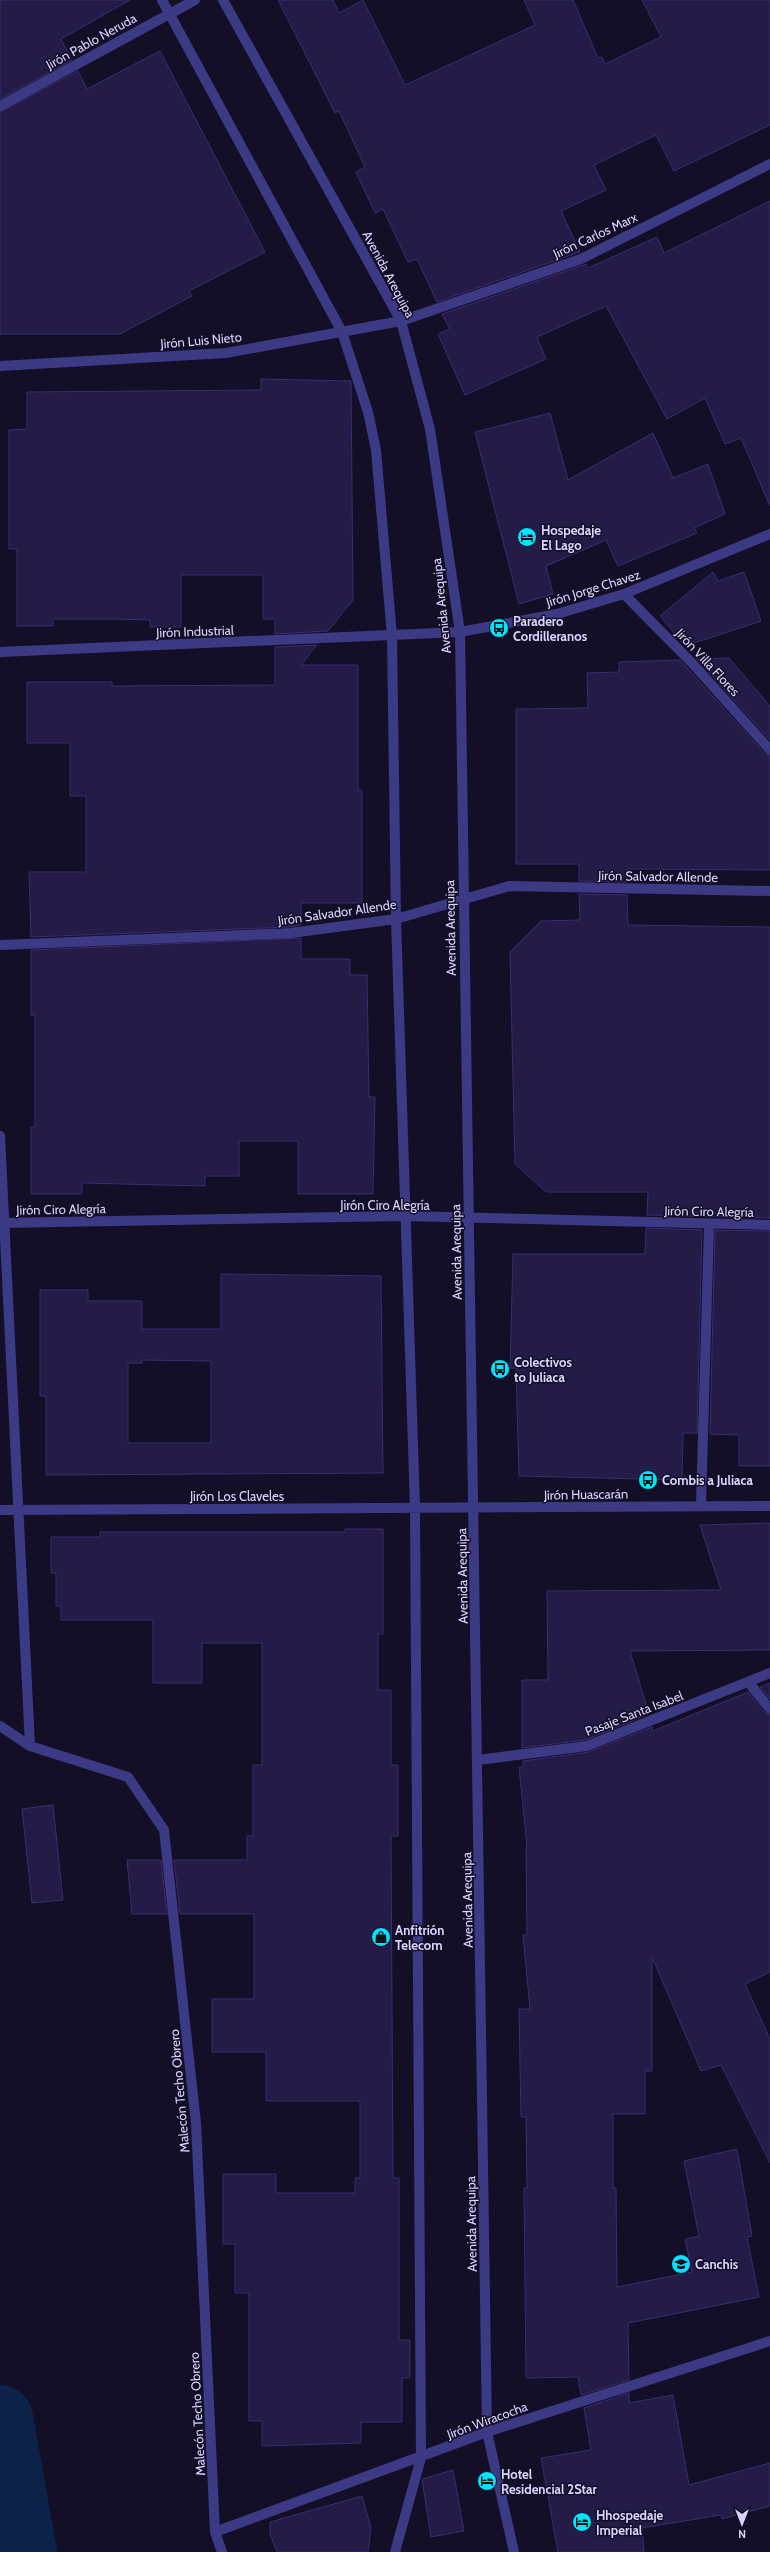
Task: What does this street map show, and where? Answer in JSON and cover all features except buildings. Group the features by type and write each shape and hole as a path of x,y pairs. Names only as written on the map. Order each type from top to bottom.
{"street":[{"path":"162,0 170,12 342,332 368,412 376,450 392,636 396,919 415,1508 421,2458 395,2552"},
{"name":"Jirón Pablo Neruda","path":"0,106 170,12 195,0"},
{"name":"Avenida Arequipa","path":"223,0 401,321 430,429 460,632 462,899 474,1508 487,2432 514,2552"},
{"name":"Jirón Carlos Marx","path":"401,321 581,259 770,164"},
{"name":"Jirón Luis Nieto","path":"0,366 226,353 401,321"},
{"name":"Jirón Jorge Chavez","path":"392,636 460,632 557,614 624,594 770,534"},
{"name":"Jirón Villa Flores","path":"624,594 692,663 770,750"},
{"name":"Jirón Industrial","path":"0,652 392,636"},
{"name":"Jirón Salvador Allende","path":"0,945 291,934 396,919 509,886 770,891"},
{"path":"0,1136 2,1222 30,1746"},
{"name":"Jirón Ciro Alegría","path":"2,1222 405,1216 709,1225 770,1225"},
{"path":"701,1505 709,1225"},
{"name":"Jirón Huascarán","path":"474,1508 701,1505 770,1506"},
{"name":"Jirón Los Claveles","path":"0,1510 474,1508"},
{"name":"Pasaje Santa Isabel","path":"478,1760 587,1746 749,1683 770,1673"},
{"path":"749,1683 770,1709"},
{"name":"Malecón Techo Obrero","path":"0,1726 30,1746 128,1777 164,1830 196,2123 215,2532 222,2552"},
{"name":"Jirón Wiracocha","path":"215,2532 421,2458 487,2432 770,2341"}],"waterway":[{"path":"0,2418 24,2552"}],"place":[{"name":"Hospedaje El Lago","path":"527,537"},
{"name":"Paradero Cordilleranos","path":"499,628"},
{"name":"Colectivos to Juliaca","path":"500,1369"},
{"name":"Combis a Juliaca","path":"648,1480"},
{"name":"Anfitrión Telecom","path":"381,1937"},
{"name":"Canchis","path":"681,2264"},
{"name":"Hotel Residencial 2Star","path":"487,2481"},
{"name":"Hhospedaje Imperial","path":"582,2522"}]}
